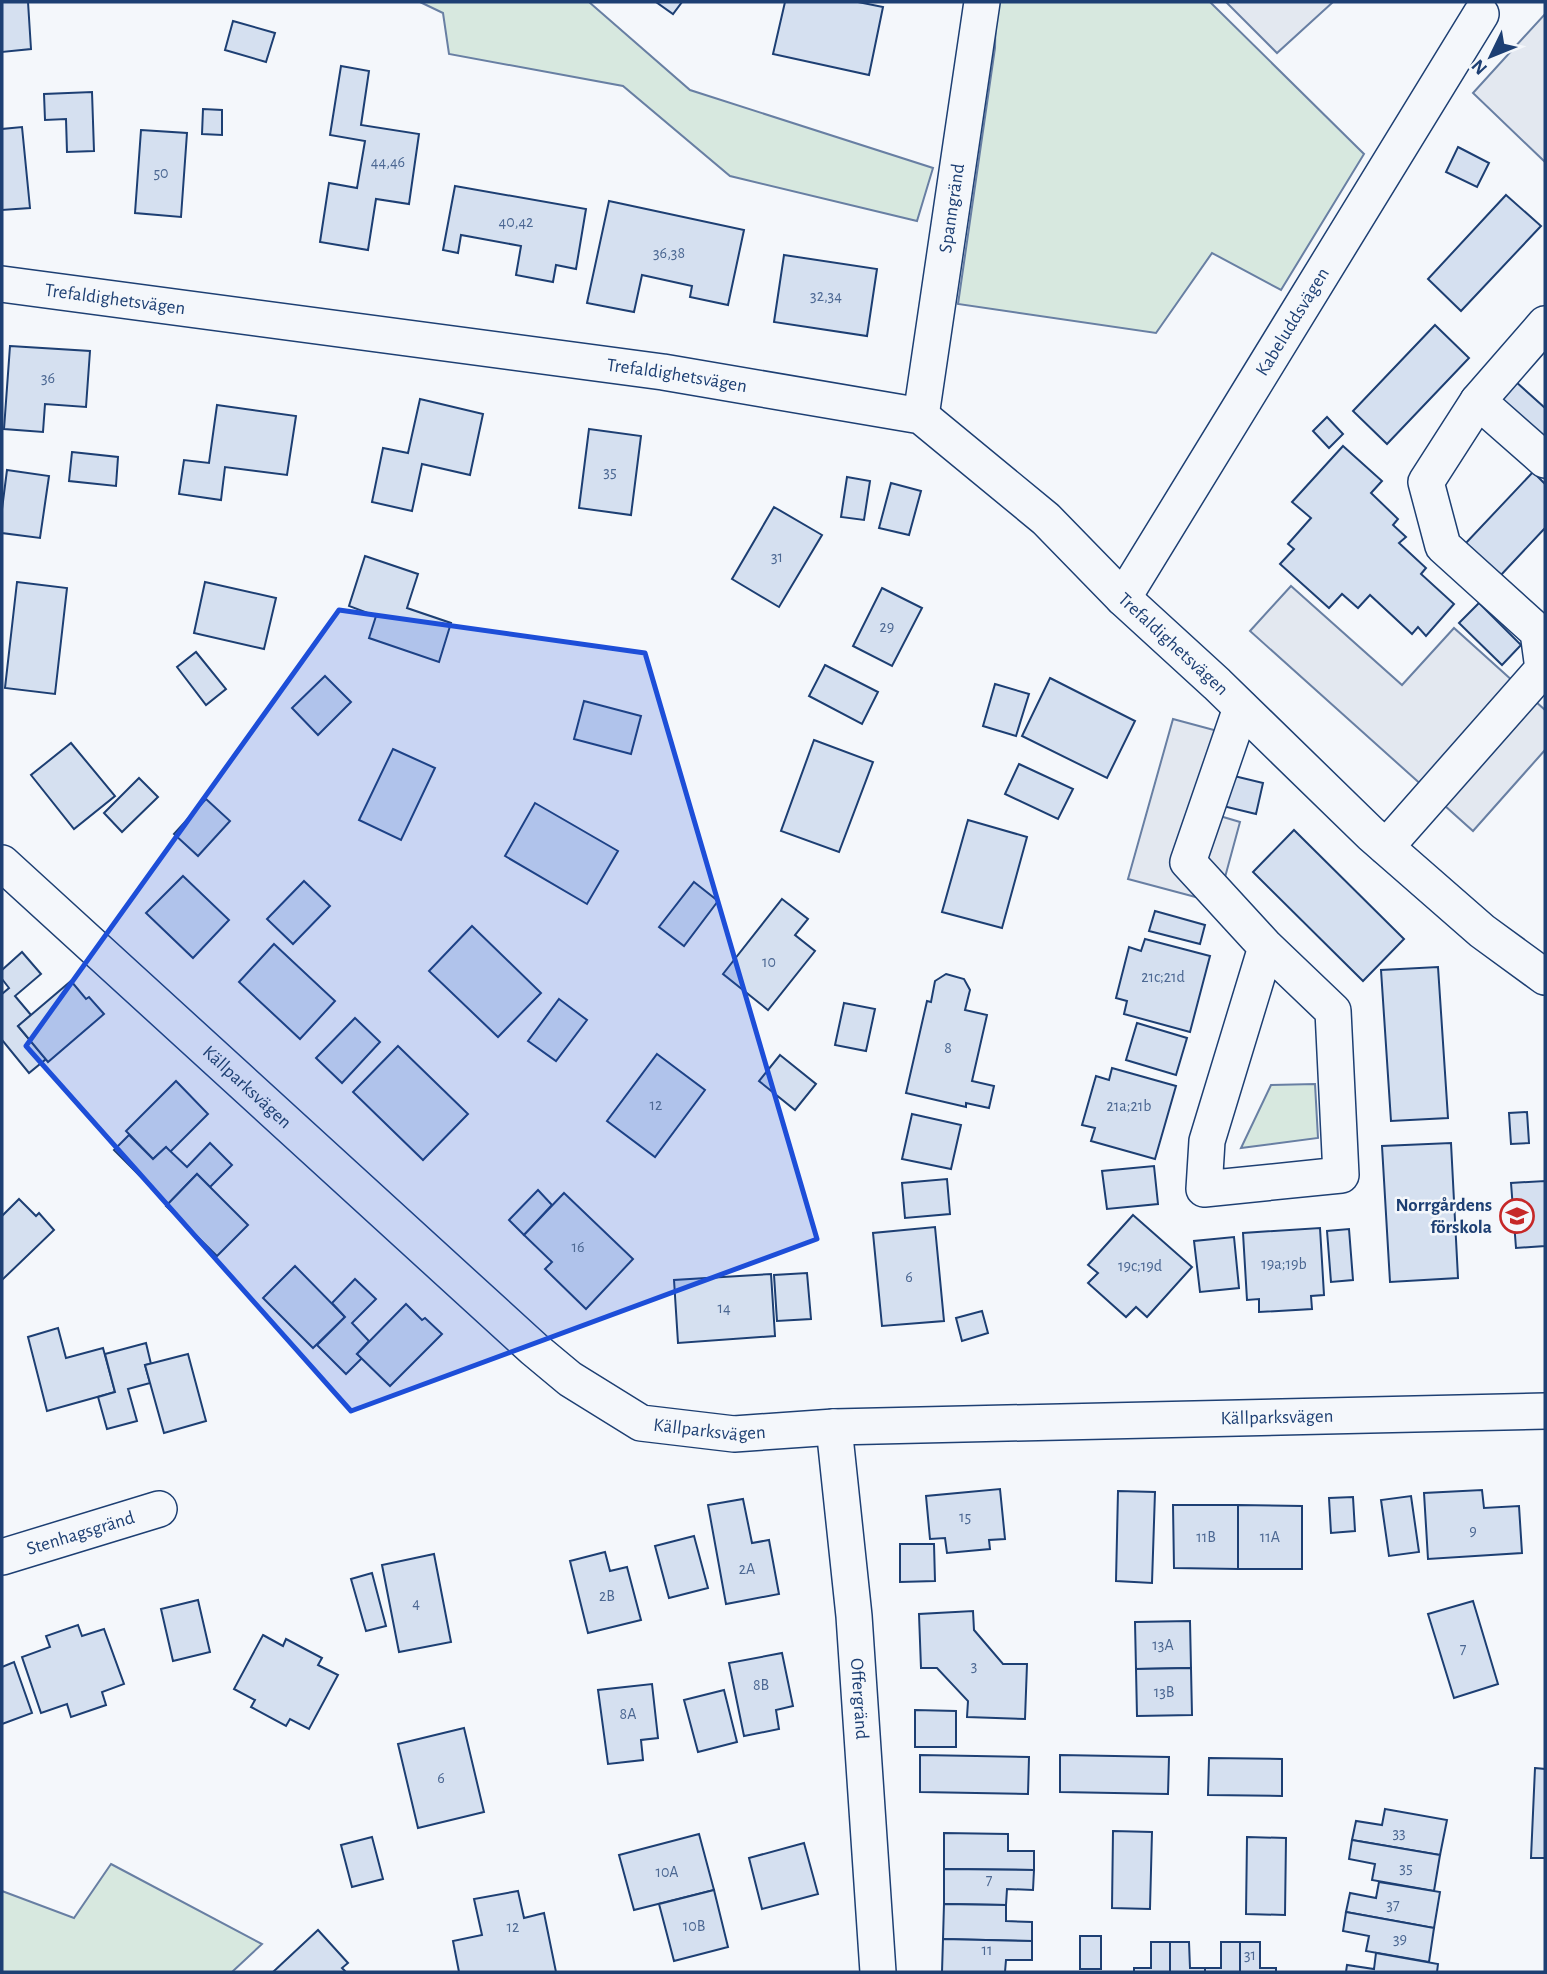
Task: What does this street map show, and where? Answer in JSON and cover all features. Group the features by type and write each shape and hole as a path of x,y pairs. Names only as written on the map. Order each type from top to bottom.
{"street":[{"name":"Spanngränd","path":"921,416 982,2"},
{"name":"Kabeluddsvägen","path":"1123,598 1462,45 1474,8"},
{"name":"Trefaldighetsvägen","path":"2,284 663,372 921,416 1045,519 1123,598 1386,847 1482,932 1545,977"},
{"path":"1386,847 1543,669 1538,632 1443,546 1426,482 1478,401 1545,324"},
{"path":"1478,401 1545,460"},
{"name":"Trefaldighetsvägen","path":"1241,708 1188,862 1266,947 1333,1011 1341,1175 1204,1189 1207,1141 1266,947"},
{"name":"Källparksvägen","path":"2,863 534,1349 570,1379 641,1423 734,1434 834,1427 1545,1411"},
{"name":"Offergränd","path":"834,1427 855,1616 878,1972"},
{"name":"Stenhagsgränd","path":"2,1557 159,1509"}],"highlighted area":[{"path":"339,610 645,653 817,1239 351,1411 26,1046"}],"shaded area":[{"path":"420,2 589,2 690,90 933,168 917,221 730,176 623,86 449,54 443,13"},
{"path":"996,2 1210,2 1364,154 1281,290 1212,253 1156,333 958,304 995,48"},
{"path":"1226,2 1333,2 1277,53"},
{"path":"1545,14 1545,160 1544,161 1473,93"},
{"path":"1291,586 1402,685 1454,628 1545,710 1545,750 1473,831 1250,631"},
{"path":"1173,719 1225,733 1203,811 1240,822 1218,903 1128,879"},
{"path":"1315,1084 1318,1138 1241,1148 1271,1085"},
{"path":"111,1864 262,1944 232,1972 2,1972 2,1891 74,1918"}],"building":[{"path":"2,2 28,2 31,49 2,52"},
{"path":"656,2 682,2 673,14"},
{"path":"785,2 858,2 883,7 869,75 773,54"},
{"path":"233,21 275,33 266,62 225,50"},
{"path":"341,66 369,71 361,125 419,134 409,204 376,199 368,250 320,242 329,183 357,188 365,141 330,135"},
{"path":"92,92 94,151 67,152 66,119 45,120 44,94"},
{"path":"203,109 222,110 222,135 202,134"},
{"path":"22,127 30,208 2,210 2,129"},
{"path":"141,130 187,133 181,217 135,213"},
{"path":"1458,147 1489,163 1477,187 1446,172"},
{"path":"455,186 586,209 576,269 556,265 553,282 516,275 521,246 461,235 458,253 443,250"},
{"path":"1506,195 1541,226 1461,311 1428,279"},
{"path":"609,201 744,230 728,305 690,297 692,286 642,275 634,312 587,303"},
{"path":"784,255 877,269 867,336 774,322"},
{"path":"1435,325 1469,358 1387,444 1353,411"},
{"path":"10,346 90,351 86,407 45,404 43,432 4,429"},
{"path":"1515,381 1545,408 1545,443 1497,401"},
{"path":"420,399 483,414 470,475 422,464 412,511 372,502 383,448 408,453"},
{"path":"217,405 296,416 287,475 225,467 221,500 179,494 184,460 209,463"},
{"path":"1327,417 1343,434 1329,448 1313,431"},
{"path":"589,429 641,436 631,515 579,508"},
{"path":"1343,446 1382,481 1371,493 1398,519 1393,525 1406,537 1399,543 1426,568 1421,574 1454,604 1426,636 1418,627 1412,634 1370,595 1358,608 1342,594 1329,608 1280,564 1294,549 1288,544 1311,518 1292,502"},
{"path":"72,452 118,457 116,486 69,481"},
{"path":"7,470 49,476 40,538 2,533"},
{"path":"1533,472 1545,484 1545,528 1500,576 1465,544"},
{"path":"847,477 870,481 864,520 841,517"},
{"path":"891,483 921,491 909,535 879,528"},
{"path":"774,507 822,535 779,607 732,579"},
{"path":"365,556 418,574 407,608 451,623 439,662 369,638 376,616 349,606"},
{"path":"17,582 67,588 55,694 5,688"},
{"path":"205,582 276,598 264,649 194,633"},
{"path":"882,588 922,608 892,666 853,646"},
{"path":"1479,603 1521,645 1502,665 1459,623"},
{"path":"196,652 226,689 206,705 177,667"},
{"path":"825,665 878,692 862,724 809,696"},
{"path":"325,676 351,702 318,735 292,708"},
{"path":"1050,678 1135,721 1107,778 1022,736"},
{"path":"995,684 1029,694 1016,736 983,726"},
{"path":"584,701 641,716 631,754 574,739"},
{"path":"814,740 873,762 839,852 781,831"},
{"path":"71,743 115,796 74,829 31,775"},
{"path":"393,749 435,768 401,840 359,820"},
{"path":"1019,764 1073,789 1058,819 1005,794"},
{"path":"1230,775 1263,783 1256,814 1223,806"},
{"path":"139,778 158,797 122,832 104,813"},
{"path":"206,799 230,821 198,856 174,834"},
{"path":"535,803 618,851 587,904 505,856"},
{"path":"968,820 1027,837 1002,928 942,912"},
{"path":"1294,830 1404,939 1363,981 1253,872"},
{"path":"183,876 229,920 193,958 146,913"},
{"path":"304,881 330,906 293,944 267,919"},
{"path":"694,882 718,901 684,946 659,927"},
{"path":"782,899 808,919 795,935 815,951 768,1010 723,974"},
{"path":"1155,911 1205,925 1200,944 1149,931"},
{"path":"472,926 541,993 498,1037 429,971"},
{"path":"1145,939 1210,956 1190,1032 1124,1014 1127,1001 1116,998 1129,947 1141,951"},
{"path":"274,944 335,1001 300,1039 239,982"},
{"path":"22,952 41,974 15,996 31,1015 18,1026 46,1059 29,1073 2,1040 2,994 9,988 2,979 2,970"},
{"path":"1438,967 1448,1118 1391,1121 1381,970"},
{"path":"946,974 964,979 970,990 965,1010 987,1015 972,1081 994,1086 989,1108 966,1103 966,1107 906,1093 927,1001 931,1002 935,981"},
{"path":"71,981 86,999 89,997 104,1014 48,1062 18,1026"},
{"path":"559,999 587,1020 556,1061 528,1041"},
{"path":"844,1003 875,1009 866,1051 835,1045"},
{"path":"355,1018 380,1042 342,1083 316,1058"},
{"path":"1137,1023 1187,1038 1176,1075 1126,1060"},
{"path":"398,1046 468,1114 423,1160 353,1092"},
{"path":"657,1054 705,1090 655,1157 607,1121"},
{"path":"780,1055 816,1084 795,1110 759,1081"},
{"path":"1112,1068 1176,1086 1155,1159 1091,1141 1095,1128 1082,1125 1096,1076 1109,1080"},
{"path":"176,1081 208,1114 170,1152 166,1147 153,1159 126,1131"},
{"path":"1527,1112 1529,1143 1511,1144 1509,1113"},
{"path":"912,1114 961,1125 951,1169 902,1159"},
{"path":"129,1135 153,1159 166,1147 187,1167 210,1143 232,1165 210,1187 197,1174 168,1204 114,1150"},
{"path":"1451,1143 1458,1278 1390,1282 1382,1146"},
{"path":"1154,1166 1158,1204 1107,1209 1102,1171"},
{"path":"197,1174 248,1225 217,1256 166,1206"},
{"path":"947,1179 950,1214 905,1218 902,1183"},
{"path":"1545,1181 1545,1246 1516,1248 1511,1183"},
{"path":"538,1190 552,1205 524,1235 509,1220"},
{"path":"564,1193 633,1259 586,1309 545,1269 552,1262 524,1235"},
{"path":"19,1199 36,1216 39,1213 54,1230 2,1280 2,1216"},
{"path":"1133,1215 1192,1267 1147,1317 1136,1307 1126,1317 1088,1283 1098,1273 1088,1265"},
{"path":"935,1227 944,1321 882,1326 873,1233"},
{"path":"1320,1228 1324,1295 1311,1296 1312,1309 1259,1312 1259,1299 1247,1300 1243,1233"},
{"path":"1349,1229 1353,1280 1331,1282 1327,1231"},
{"path":"1234,1237 1239,1288 1200,1292 1194,1241"},
{"path":"295,1266 345,1317 313,1348 263,1298"},
{"path":"807,1273 811,1319 777,1321 774,1275"},
{"path":"771,1274 775,1336 678,1343 674,1280"},
{"path":"355,1279 376,1299 352,1323 369,1341 357,1354 362,1358 346,1374 317,1345 345,1317 332,1303"},
{"path":"406,1304 442,1334 390,1386 357,1354"},
{"path":"982,1311 988,1333 962,1341 956,1318"},
{"path":"58,1328 66,1358 103,1348 115,1392 47,1411 28,1337"},
{"path":"146,1343 151,1364 145,1365 150,1383 128,1389 137,1421 107,1429 98,1397 115,1392 105,1354"},
{"path":"188,1354 206,1421 164,1433 145,1365"},
{"path":"1000,1489 1005,1539 989,1540 990,1549 947,1553 945,1538 930,1539 926,1496"},
{"path":"1482,1490 1484,1508 1519,1506 1522,1553 1428,1559 1424,1493"},
{"path":"1118,1491 1155,1492 1152,1583 1116,1581"},
{"path":"1411,1496 1419,1552 1389,1556 1381,1500"},
{"path":"1353,1497 1355,1531 1331,1533 1329,1498"},
{"path":"743,1499 752,1543 769,1540 779,1594 726,1604 708,1505"},
{"path":"1173,1505 1238,1505 1238,1569 1174,1568"},
{"path":"1238,1505 1302,1506 1302,1569 1238,1569"},
{"path":"694,1536 708,1588 669,1598 655,1546"},
{"path":"900,1544 934,1544 935,1581 900,1582"},
{"path":"605,1552 610,1571 627,1567 641,1620 588,1633 570,1561"},
{"path":"434,1554 451,1642 399,1652 382,1565"},
{"path":"372,1573 386,1626 366,1631 351,1579"},
{"path":"198,1600 210,1652 173,1661 161,1609"},
{"path":"1473,1601 1498,1684 1454,1698 1428,1614"},
{"path":"973,1611 974,1630 1003,1664 1027,1664 1025,1719 967,1717 968,1701 937,1668 921,1668 919,1614"},
{"path":"1190,1621 1191,1668 1136,1669 1135,1622"},
{"path":"78,1625 82,1636 104,1629 124,1684 102,1692 106,1705 71,1717 67,1704 41,1713 22,1657 50,1647 46,1636"},
{"path":"263,1635 283,1646 286,1639 322,1658 318,1665 338,1675 309,1729 290,1719 286,1726 251,1707 255,1700 234,1689"},
{"path":"782,1653 793,1706 776,1710 779,1729 744,1736 729,1663"},
{"path":"14,1662 32,1713 2,1724 2,1667"},
{"path":"1191,1668 1192,1715 1137,1716 1136,1669"},
{"path":"652,1684 658,1738 641,1740 643,1760 608,1764 598,1690"},
{"path":"724,1690 737,1742 698,1752 684,1700"},
{"path":"915,1710 956,1711 956,1747 915,1747"},
{"path":"464,1728 484,1812 418,1828 398,1744"},
{"path":"920,1755 1029,1757 1028,1794 920,1792"},
{"path":"1060,1755 1169,1757 1168,1794 1060,1792"},
{"path":"1209,1758 1282,1759 1282,1796 1208,1795"},
{"path":"1535,1768 1545,1769 1545,1858 1531,1858"},
{"path":"1385,1809 1447,1820 1440,1855 1352,1840 1356,1821 1382,1825"},
{"path":"1113,1831 1152,1832 1150,1909 1112,1908"},
{"path":"944,1833 1008,1834 1008,1851 1034,1851 1034,1870 944,1869"},
{"path":"699,1834 714,1890 634,1910 619,1855"},
{"path":"372,1837 383,1879 352,1887 341,1845"},
{"path":"1247,1837 1286,1838 1285,1915 1246,1914"},
{"path":"1352,1840 1440,1855 1434,1891 1372,1880 1375,1864 1349,1859"},
{"path":"804,1843 818,1894 762,1909 749,1858"},
{"path":"944,1869 1034,1870 1033,1890 1007,1889 1006,1905 944,1904"},
{"path":"1379,1882 1440,1892 1434,1928 1346,1912 1350,1893 1376,1898"},
{"path":"714,1890 728,1947 674,1961 659,1904"},
{"path":"518,1891 524,1918 544,1913 556,1972 459,1972 453,1941 482,1935 474,1899"},
{"path":"944,1904 1006,1905 1006,1921 1032,1922 1032,1941 943,1939"},
{"path":"1346,1912 1434,1928 1429,1962 1366,1951 1369,1936 1343,1931"},
{"path":"318,1930 348,1963 342,1968 346,1972 273,1972"},
{"path":"1080,1936 1101,1936 1101,1969 1080,1969"},
{"path":"943,1939 1032,1941 1032,1960 1006,1960 1005,1972 942,1972"},
{"path":"1151,1942 1170,1942 1170,1972 1134,1972 1134,1968 1151,1968"},
{"path":"1170,1942 1189,1942 1190,1968 1205,1968 1205,1972 1170,1972"},
{"path":"1221,1942 1240,1942 1240,1972 1205,1972 1205,1968 1221,1968"},
{"path":"1240,1942 1260,1942 1260,1968 1276,1968 1276,1972 1240,1972"},
{"path":"1376,1953 1438,1964 1437,1972 1346,1972 1347,1965 1374,1969"}],"place":[{"name":"Norrgårdens förskola","path":"1517,1216"}]}
